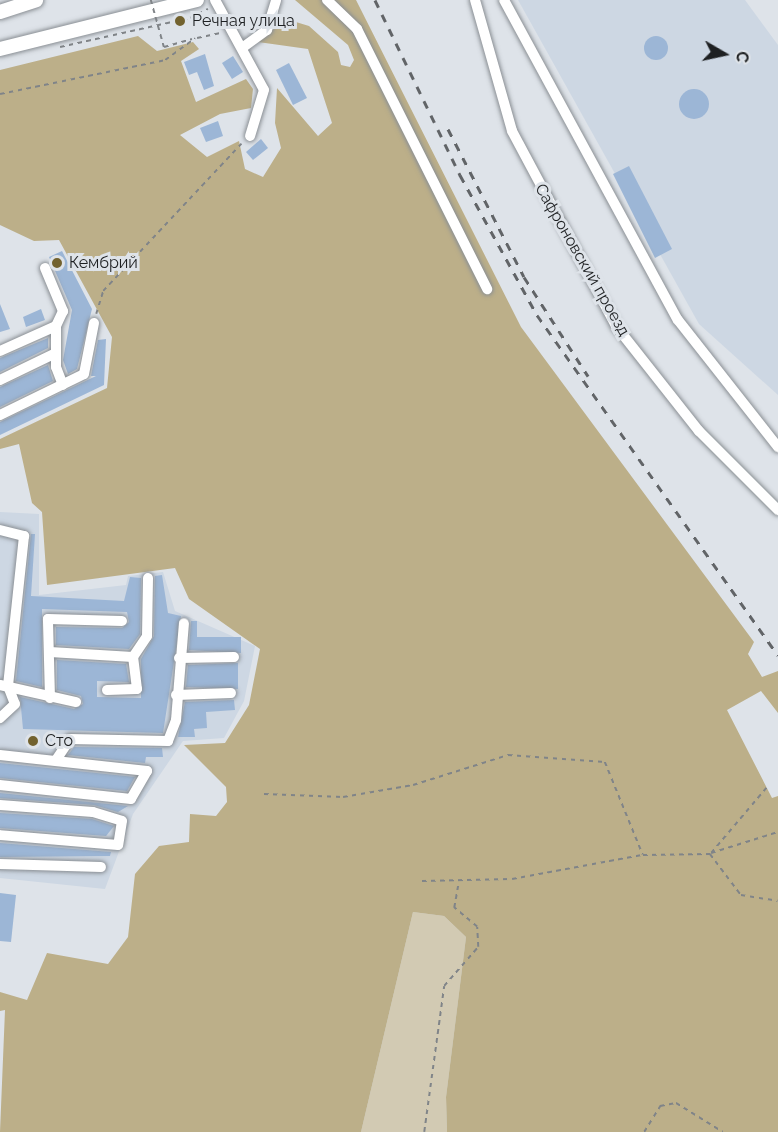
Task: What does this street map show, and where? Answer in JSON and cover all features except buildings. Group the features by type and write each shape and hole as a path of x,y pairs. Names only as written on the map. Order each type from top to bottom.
{"main road":[{"path":"0,12 36,0"},
{"path":"0,49 197,0"}],"street":[{"path":"242,48 267,30 276,0"},
{"path":"327,0 357,29 487,290"},
{"name":"Сафроновский проезд","path":"476,0 512,131 616,326 699,430 778,510"},
{"path":"504,0 678,320 778,447"},
{"path":"216,2 229,32 242,48 264,90 250,136"},
{"path":"45,268 63,311 56,326 56,353 63,385"},
{"path":"0,415 84,374 94,323"},
{"path":"0,351 56,326"},
{"path":"0,380 56,353"},
{"path":"0,530 24,536 4,686 15,704 0,718"},
{"path":"106,690 137,689 133,657 147,636 148,579"},
{"path":"50,698 48,618 122,621"},
{"path":"56,760 70,739 168,741 184,623"},
{"path":"50,652 133,657"},
{"path":"179,658 234,657"},
{"path":"4,686 76,702"},
{"path":"176,695 231,693"},
{"path":"0,755 147,771 131,799 0,785"},
{"path":"0,805 93,812 122,821 118,845 0,835"},
{"path":"0,864 101,867"}],"path":[{"path":"151,0 164,47 229,32"},
{"path":"52,49 190,18 216,2"},
{"path":"0,94 165,60 195,38"},
{"path":"94,323 103,291 250,136"},
{"path":"264,794 343,797 413,785 508,755 605,762 643,855"},
{"path":"710,854 767,787"},
{"path":"422,881 512,879 643,855 710,854 778,832"},
{"path":"710,854 741,895 778,902"},
{"path":"424,1132 444,986 478,947 477,927 454,908 459,880"},
{"path":"644,1132 660,1106 676,1103 723,1132"}],"shaded area":[{"path":"295,0 356,0 521,327 754,642 748,654 762,677 778,671 778,713 761,691 727,710 772,798 778,796 778,1132 447,1132 446,1097 466,937 444,916 413,912 361,1132 0,1132 5,1010 0,1011 0,992 27,1000 47,953 108,964 128,937 135,874 159,846 189,842 190,814 216,816 227,802 226,787 184,745 225,743 249,705 260,649 189,599 175,568 47,585 42,512 32,503 19,444 0,449 0,439 107,388 112,337 59,240 34,241 0,225 0,70 138,36 157,51 193,42 199,49 181,61 196,102 246,79 253,89 251,108 220,114 180,135 207,157 239,141 245,169 263,177 281,148 275,123 277,88 318,136 332,123 308,49 258,42 286,19 309,26 338,52 341,65 350,67 354,60 348,45"},
{"path":"518,0 745,0 778,45 778,395 699,324"},
{"path":"0,512 39,514 39,595 126,585 128,576 163,572 175,611 255,646 244,701 224,738 183,741 133,814 105,889 0,878"},
{"path":"413,912 444,916 466,937 446,1097 447,1132 361,1132"}],"railway":[{"path":"375,0 460,175 537,315 778,655"},
{"path":"448,129 524,277 588,376"}],"place":[{"name":"Речная улица","path":"180,21"},
{"name":"Кембрий","path":"57,263"},
{"name":"Сто","path":"33,741"}]}
